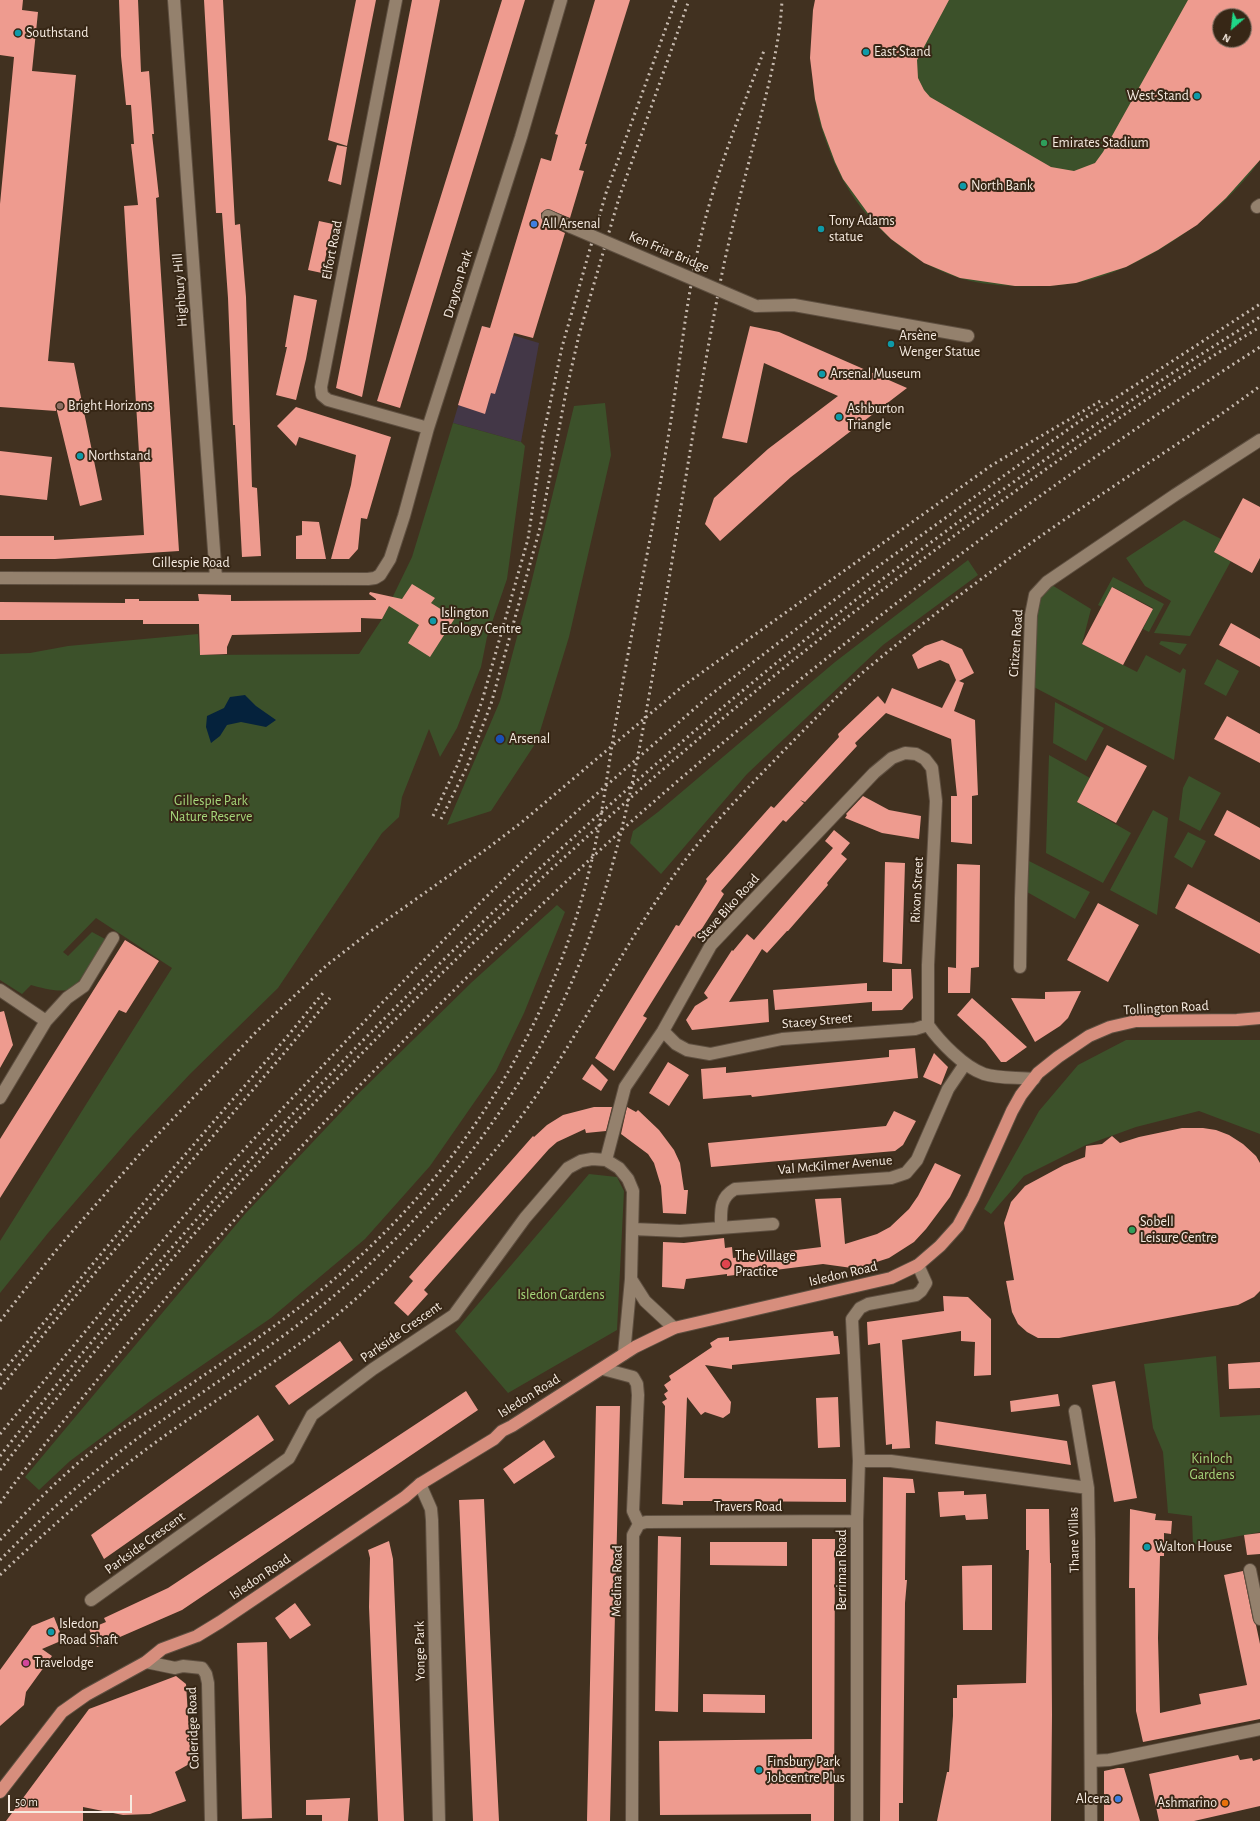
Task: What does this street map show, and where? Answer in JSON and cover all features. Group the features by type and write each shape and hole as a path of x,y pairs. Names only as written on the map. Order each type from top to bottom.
{"highway":[{"name":"Tollington Road","path":"1058,1057 1089,1036 1110,1027 1129,1022 1237,1020 1260,1018"},
{"name":"Isledon Road","path":"0,1792 62,1712 86,1695 146,1662 162,1649 197,1636 220,1622 405,1497 420,1484 436,1476 494,1439 502,1431 647,1340 674,1328 892,1278 918,1265 940,1246 958,1226 973,1198 1012,1111 1034,1078 1058,1057"}],"street":[{"name":"Highbury Hill","path":"174,0 216,578"},
{"name":"Elfort Road","path":"396,0 321,387 322,396 328,400 428,428"},
{"name":"Drayton Park","path":"380,575 390,559 428,428 521,137 561,0"},
{"name":"Ken Friar Bridge","path":"548,216 756,306 794,305 968,336"},
{"name":"Citizen Road","path":"1020,967 1031,615 1036,595 1047,582 1169,499 1260,440"},
{"name":"Gillespie Road","path":"0,578 368,579 380,575"},
{"name":"Steve Biko Road","path":"606,1160 625,1087 663,1031 711,945 874,773 892,758 905,753 916,754 924,759"},
{"name":"Rixon Street","path":"924,759 932,768 936,800 928,965 928,1025"},
{"path":"0,1098 46,1021 67,998 84,986 113,938"},
{"path":"0,990 46,1021"},
{"name":"Stacey Street","path":"663,1031 676,1044 687,1050 710,1054 782,1039 915,1028 928,1025"},
{"path":"928,1025 936,1036 965,1064 984,1074 1000,1077 1013,1076 1034,1078"},
{"name":"Val McKilmer Avenue","path":"721,1228 721,1208 723,1199 728,1193 735,1189 891,1178 906,1173 917,1160 948,1088 965,1064"},
{"name":"Parkside Crescent","path":"91,1600 289,1458 312,1416 373,1369 454,1315 525,1218 568,1168 581,1161 592,1159 606,1160"},
{"path":"606,1160 618,1168 628,1178 633,1191 631,1279 624,1354"},
{"path":"633,1229 680,1231 773,1224"},
{"name":"Berriman Road","path":"857,1821 857,1521 859,1461 852,1319 860,1308 868,1304 908,1297 921,1291 926,1283 918,1265"},
{"path":"631,1279 645,1301 674,1328"},
{"path":"603,1368 633,1376 637,1384 638,1394 633,1511 639,1524"},
{"path":"1075,1411 1088,1488"},
{"name":"Thane Villas","path":"859,1461 891,1461 982,1472 1088,1488 1091,1821"},
{"name":"Yonge Park","path":"420,1484 431,1509 432,1520 439,1821"},
{"name":"Travers Road","path":"639,1524 646,1522 857,1521"},
{"name":"Medina Road","path":"632,1821 633,1535 639,1524"},
{"path":"1250,1570 1260,1619"},
{"name":"Coleridge Road","path":"146,1662 175,1668 183,1666 202,1668 206,1674 208,1683 211,1821"},
{"path":"1091,1761 1109,1760 1260,1729"}],"shaded area":[{"path":"482,326 539,343 521,442 453,423"}],"green space":[{"name":"Emirates Stadium","path":"815,0 1260,0 1260,160 1225,200 1203,220 1178,238 1127,267 1100,277 1075,283 1047,286 986,284 959,278 939,270 920,260 901,247 884,233 869,217 856,200 834,162 818,116 814,81"},
{"path":"605,403 611,455 569,637 537,741 491,811 447,825 500,701 530,588 574,406"},
{"name":"Gillespie Park Nature Reserve","path":"453,423 521,442 525,446 507,579 487,637 481,667 457,728 440,757 429,729 402,797 399,817 382,833 278,988 190,1074 131,1137 48,1233 0,1293 0,1241 172,968 96,918 63,952 68,956 92,932 105,939 83,975 73,987 68,990 59,990 31,985 22,994 0,980 0,654 30,653 68,646 198,634 200,655 359,654 382,619 412,557"},
{"path":"1184,520 1221,539 1214,552 1231,561 1190,636 1154,633 1171,601 1145,586 1126,558"},
{"path":"968,560 978,575 883,645 747,774 661,874 630,843 633,831 658,812 835,662"},
{"path":"1113,577 1164,604 1149,632 1143,629 1153,608 1136,599 1130,610 1125,607 1130,596 1113,587 1102,607 1098,605"},
{"path":"1047,582 1091,609 1082,644 1137,672 1146,655 1180,673 1183,668 1186,670 1174,760 1028,684 1031,615"},
{"path":"1161,641 1187,644 1180,655 1159,644"},
{"path":"1217,659 1239,671 1226,696 1204,684"},
{"path":"1055,702 1104,728 1086,761 1053,743"},
{"path":"1049,755 1090,778 1077,802 1131,833 1103,883 1046,853"},
{"path":"1189,776 1221,793 1200,831 1179,820 1183,788"},
{"path":"1153,810 1168,818 1157,915 1110,890"},
{"path":"1188,832 1206,841 1192,868 1174,857"},
{"path":"1029,861 1090,892 1075,919 1027,892"},
{"path":"557,905 565,912 524,1013 496,1071 430,1166 365,1239 271,1318 153,1399 70,1461 39,1490 25,1477 245,1214 359,1093 472,982"},
{"path":"1126,1040 1260,1040 1260,1134 1199,1111 1136,1127 1086,1145 1024,1176 991,1214 984,1209 1039,1111 1078,1065"},
{"name":"Isledon Gardens","path":"589,1174 617,1177 624,1191 617,1330 508,1393 455,1331"},
{"name":"Kinloch Gardens","path":"1216,1356 1220,1417 1260,1415 1260,1532 1193,1545 1192,1516 1168,1513 1163,1452 1153,1428 1144,1364"}],"water":[{"path":"245,695 256,706 276,720 266,727 241,722 227,725 220,736 211,743 206,727 207,716 224,708 230,697"}],"building":[{"path":"0,0 23,0 22,10 38,12 32,71 76,75 48,361 74,363 102,500 80,506 56,407 56,411 0,407 0,204 14,57 0,55"},
{"path":"119,0 138,0 141,72 149,71 154,134 152,134 159,197 156,198 179,551 55,559 0,559 0,536 54,536 54,540 144,535 124,206 138,205 131,144 134,144 131,105 126,105 121,56"},
{"path":"204,0 223,0 235,225 240,224 246,297 252,487 257,488 261,556 242,557 235,425 233,425 228,298 222,213 216,213"},
{"path":"356,0 376,0 347,146 328,140"},
{"path":"412,0 440,0 362,397 336,388"},
{"path":"502,0 525,0 400,408 377,401"},
{"path":"595,0 630,0 585,144 587,144 579,170 584,171 570,218 548,209 541,213 544,223 565,233 533,338 514,333 495,394 491,393 485,414 458,405 482,326 490,328 541,158 551,161 558,135 555,134"},
{"name":"Emirates Stadium","path":"815,0 949,0 917,60 918,78 924,90 930,97 1051,167 1074,171 1095,163 1103,152 1188,0 1260,0 1260,160 1226,198 1197,225 1158,250 1126,267 1076,283 1050,286 1015,286 960,278 924,263 891,239 875,223 843,179 822,127 815,99 810,58"},
{"path":"337,145 347,147 341,185 328,181"},
{"path":"319,221 333,224 322,273 308,270"},
{"path":"294,295 317,300 306,359 296,400 276,395 287,347 285,347"},
{"name":"Ashburton Triangle","path":"750,326 779,332 907,388 791,477 720,541 705,524 714,498 768,449 838,396 764,363 747,443 722,438"},
{"path":"296,407 391,437 367,519 361,518 358,549 349,559 331,559 351,485 356,455 299,437 296,446 277,426"},
{"name":"Northstand","path":"0,451 52,457 47,500 0,495"},
{"path":"1243,498 1260,507 1260,558 1252,573 1214,552"},
{"path":"302,521 319,522 326,559 296,559 296,536 302,535"},
{"path":"412,584 435,598 431,603 455,618 430,657 408,643 419,625 389,606 382,619 361,618 361,632 232,635 227,647 227,654 200,655 199,624 143,624 143,620 0,620 0,602 125,603 125,599 139,599 139,601 199,601 198,594 231,595 231,601 376,600 369,594 370,592 402,599"},
{"path":"1112,587 1153,609 1123,665 1082,644"},
{"path":"1231,623 1260,639 1260,667 1219,645"},
{"path":"942,640 962,649 974,673 959,681 964,683 954,711 975,720 978,795 972,796 972,844 951,842 951,796 957,796 951,739 886,713 855,743 857,746 805,802 800,800 804,803 786,822 783,820 721,891 724,894 696,938 693,936 643,1016 647,1018 614,1071 595,1058 676,925 679,926 707,881 706,879 771,806 774,808 839,737 838,734 878,696 885,704 892,688 942,708 956,680 949,664 940,660 918,669 912,655 925,646"},
{"path":"1227,716 1260,734 1260,763 1214,739"},
{"path":"1107,745 1147,766 1116,823 1077,802"},
{"path":"863,796 889,810 921,816 919,839 882,833 845,818 847,815 846,814"},
{"path":"1227,810 1260,828 1260,860 1214,835"},
{"path":"834,830 850,843 841,854 847,859 827,883 828,885 788,931 767,953 762,949 729,1002 768,999 769,1022 692,1030 686,1020 695,1006 708,998 704,993 732,950 733,951 747,934 754,940 833,848 825,841"},
{"path":"885,862 905,863 902,964 883,962"},
{"path":"957,864 980,865 979,967 971,968 970,993 948,993 948,967 956,968"},
{"path":"1188,884 1260,923 1260,954 1175,908"},
{"path":"1098,903 1139,925 1108,982 1067,960"},
{"path":"125,940 159,961 126,1013 119,1010 0,1198 0,1139"},
{"path":"892,969 911,969 913,998 902,1010 872,1011 872,1002 775,1010 773,990 867,983 867,991 892,991"},
{"path":"1081,991 1068,1018 1060,1026 1035,1042 1011,998 1045,999 1045,992"},
{"path":"972,998 1027,1047 1006,1062 1001,1062 985,1041 957,1015"},
{"path":"4,1011 13,1045 0,1068 0,1012"},
{"path":"915,1048 918,1078 752,1097 751,1095 703,1099 701,1069 726,1067 726,1073 889,1057 889,1050"},
{"path":"934,1053 948,1067 941,1085 923,1077"},
{"path":"668,1062 689,1075 669,1106 649,1093"},
{"path":"592,1064 608,1080 601,1091 582,1079"},
{"path":"594,1107 612,1107 606,1131 586,1133 585,1129 557,1142 549,1149 424,1290 428,1294 408,1316 394,1303 413,1281 409,1277 533,1136 534,1137 547,1125 563,1115"},
{"path":"627,1107 636,1112 638,1110 659,1130 674,1150 680,1163 684,1190 688,1190 686,1214 663,1213 661,1186 654,1163 648,1154 621,1134"},
{"path":"894,1111 916,1121 903,1145 895,1151 711,1167 708,1143 886,1126"},
{"name":"Sobell Leisure Centre","path":"1182,1128 1203,1128 1216,1130 1229,1135 1243,1144 1256,1156 1260,1163 1260,1291 1254,1297 1238,1305 1059,1338 1038,1338 1027,1332 1018,1324 1012,1312 1006,1281 1014,1280 1004,1223 1011,1202 1025,1186 1064,1165 1085,1157 1086,1146 1102,1144 1112,1136 1120,1143 1139,1137"},
{"path":"935,1163 961,1175 950,1197 926,1229 914,1242 889,1258 864,1266 852,1268 823,1264 727,1276 727,1274 686,1279 684,1289 662,1287 663,1242 684,1243 724,1238 725,1248 732,1247 733,1258 821,1247 815,1199 841,1198 845,1244 877,1234 890,1227 909,1209 918,1196"},
{"path":"943,1296 968,1297 991,1319 991,1375 974,1376 975,1342 961,1341 961,1331 902,1340 910,1448 892,1449 892,1444 886,1445 880,1343 868,1345 867,1322 944,1311"},
{"path":"833,1331 834,1336 838,1336 840,1354 732,1365 732,1369 705,1365 731,1402 730,1413 723,1418 705,1412 701,1415 687,1397 684,1478 846,1479 846,1502 683,1501 683,1505 662,1504 665,1406 662,1402 667,1399 664,1394 668,1391 664,1385 671,1380 669,1376 712,1347 710,1343 718,1338 729,1337 729,1341"},
{"path":"340,1341 353,1360 289,1405 275,1386"},
{"path":"1260,1362 1260,1388 1229,1389 1228,1364"},
{"path":"1115,1381 1137,1498 1114,1502 1092,1385"},
{"path":"466,1391 478,1410 182,1610 97,1647 89,1629 106,1622 104,1618 168,1588"},
{"path":"1058,1394 1060,1406 1011,1412 1010,1401"},
{"path":"838,1397 840,1447 818,1448 816,1398"},
{"path":"596,1406 620,1406 610,1821 587,1821"},
{"path":"258,1415 274,1440 104,1559 91,1535"},
{"path":"936,1421 1067,1441 1071,1465 935,1444"},
{"path":"544,1440 555,1457 514,1484 503,1469"},
{"path":"883,1477 913,1479 915,1493 906,1493 905,1580 907,1580 905,1603 903,1803 899,1803 899,1821 880,1821"},
{"path":"964,1491 964,1495 986,1494 988,1519 966,1520 965,1515 940,1517 938,1492"},
{"path":"484,1499 499,1821 473,1821 459,1500"},
{"path":"1026,1509 1049,1509 1051,1563 1052,1715 1051,1821 937,1821 947,1772 949,1772 953,1698 957,1698 957,1685 1026,1683 1029,1550 1026,1550"},
{"path":"1130,1509 1156,1514 1155,1520 1172,1521 1171,1534 1164,1533 1164,1556 1160,1556 1158,1638 1160,1713 1201,1704 1199,1694 1247,1685 1224,1575 1243,1571 1253,1620 1256,1625 1260,1644 1260,1719 1143,1742 1136,1711 1135,1588 1129,1588"},
{"path":"1260,1533 1260,1554 1247,1555 1244,1535"},
{"path":"658,1536 681,1537 678,1712 655,1711"},
{"path":"812,1539 835,1539 834,1821 811,1821 811,1814 660,1815 659,1741 812,1739"},
{"path":"389,1541 393,1559 404,1821 378,1821 369,1607 370,1558 368,1550"},
{"path":"710,1542 787,1542 787,1566 710,1565"},
{"path":"992,1565 992,1630 963,1630 962,1566"},
{"path":"295,1603 311,1625 290,1639 275,1618"},
{"path":"54,1617 63,1640 42,1649 52,1656 26,1692 24,1705 0,1726 0,1670 32,1626"},
{"path":"267,1642 272,1818 242,1819 237,1643"},
{"path":"176,1676 186,1684 191,1763 175,1772 186,1801 150,1814 123,1815 83,1807 83,1821 6,1821 89,1709"},
{"path":"703,1694 765,1695 765,1713 703,1712"},
{"path":"1238,1755 1240,1760 1252,1758 1253,1761 1260,1759 1260,1806 1194,1821 1159,1821 1149,1774"},
{"name":"Alcera","path":"1124,1768 1140,1821 1104,1821 1104,1771"},
{"path":"350,1798 348,1821 322,1821 322,1815 306,1815 306,1800"}],"railway":[{"path":"433,816 458,764 482,701 528,539 543,437 562,347 606,193 676,0"},
{"path":"441,819 467,767 491,704 540,528 566,392 579,335 619,198 689,0"},
{"path":"0,1560 63,1500 113,1457 150,1429 295,1327 333,1297 369,1265 436,1195 487,1130 503,1108 532,1061 558,1012 594,925 608,880 631,789 649,696 700,391 724,262 772,68 779,34 782,0"},
{"path":"0,1540 44,1495 107,1439 255,1340 331,1282 354,1262 397,1220 455,1152 503,1081 524,1043 543,1004 559,965 574,924 586,883 599,825 624,675 663,467 673,409 689,294 698,249 719,172 765,48"},
{"path":"0,1434 124,1285 211,1185 380,1005 482,901 534,850 584,805 709,696 880,565 1077,423 1260,304"},
{"path":"0,1456 135,1291 277,1131 425,978 580,831 741,692 909,559 1082,434 1260,317"},
{"path":"0,1470 116,1326 206,1220 237,1186 321,1096 406,1009 494,923 583,840 675,759 769,680 864,604 962,530 1072,451 1146,400 1260,327"},
{"path":"0,1503 39,1451 107,1368 267,1184 333,1113 432,1012 599,851 687,773 797,682 901,599 1001,524 1103,451 1260,347"},
{"path":"0,1575 44,1534 111,1476 183,1423 314,1333 339,1313 386,1270 467,1183 523,1114 562,1056 646,917 668,883 693,850 719,819 798,736 864,671 952,601 1005,562 1260,386"},
{"path":"0,1321 58,1248 145,1148 257,1031 327,965 371,931 522,822 683,686 992,465 1102,400"},
{"path":"0,1375 151,1194 323,993"},
{"path":"0,1389 122,1241 248,1096 330,998"}],"place":[{"name":"Southstand","path":"18,33"},
{"name":"East Stand","path":"866,52"},
{"name":"West Stand","path":"1197,96"},
{"name":"Emirates Stadium","path":"1044,143"},
{"name":"North Bank","path":"963,186"},
{"name":"All Arsenal","path":"534,224"},
{"name":"Tony Adams statue","path":"821,229"},
{"name":"Arsène Wenger Statue","path":"891,344"},
{"name":"Arsenal Museum","path":"822,374"},
{"name":"Bright Horizons","path":"60,406"},
{"name":"Ashburton Triangle","path":"839,417"},
{"name":"Northstand","path":"80,456"},
{"name":"Islington Ecology Centre","path":"433,621"},
{"name":"Arsenal","path":"500,739"},
{"name":"Sobell Leisure Centre","path":"1132,1230"},
{"name":"The Village Practice","path":"726,1264"},
{"name":"Walton House","path":"1147,1547"},
{"name":"Isledon Road Shaft","path":"51,1632"},
{"name":"Travelodge","path":"26,1663"},
{"name":"Finsbury Park Jobcentre Plus","path":"759,1770"},
{"name":"Alcera","path":"1118,1799"},
{"name":"Ashmarino","path":"1225,1803"}]}
